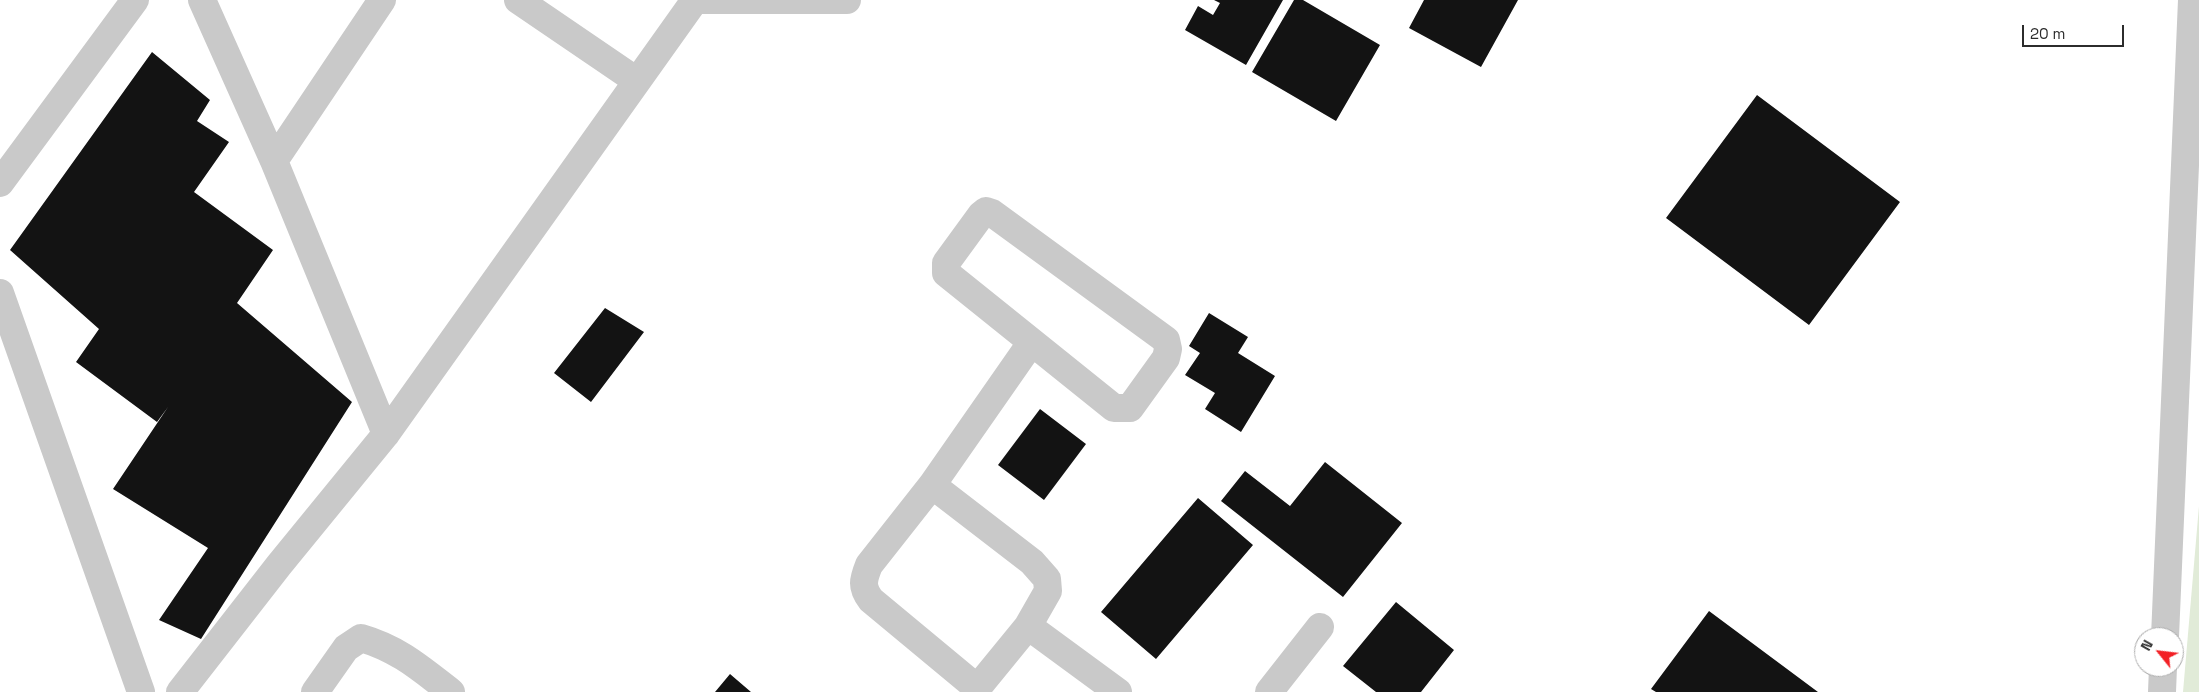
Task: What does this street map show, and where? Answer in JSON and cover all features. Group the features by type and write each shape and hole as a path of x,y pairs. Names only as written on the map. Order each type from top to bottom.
{"street":[{"path":"0,183 135,0"},
{"path":"202,0 274,161 386,434"},
{"path":"274,161 382,0"},
{"path":"518,0 637,81"},
{"path":"180,692 279,565 386,434 695,0 848,0"},
{"path":"2165,627 2192,0"},
{"path":"986,211 992,213 1166,340 1168,349 1166,358 1130,408 1114,408 1031,343 946,273 946,263 981,215 986,211"},
{"path":"0,293 142,692"},
{"path":"932,485 1032,562 1047,579 1048,591 1028,626 976,690 871,600 864,590 863,580 869,565 932,485 1031,343"},
{"path":"1028,626 1118,692"},
{"path":"1269,692 1320,626"},
{"path":"315,692 346,648 361,638 380,643 404,655 451,692"},
{"path":"2162,692 2163,677"}],"green space":[{"path":"2199,506 2199,692 2183,692"}],"building":[{"path":"1214,0 1283,0 1246,65 1185,30 1198,6 1213,15 1220,3"},
{"path":"1294,0 1303,0 1380,45 1336,121 1252,72"},
{"path":"1424,0 1518,0 1481,67 1409,28"},
{"path":"152,52 210,100 197,121 229,142 194,192 273,250 237,303 352,402 201,639 159,620 208,548 113,489 168,407 157,422 76,362 99,329 10,250"},
{"path":"1757,95 1900,202 1809,325 1666,218"},
{"path":"605,308 644,332 591,402 554,373"},
{"path":"1209,313 1248,337 1238,353 1275,376 1241,432 1205,409 1215,393 1185,375 1200,353 1189,346"},
{"path":"1040,409 1086,444 1044,500 998,465"},
{"path":"1325,462 1402,523 1343,597 1221,501 1245,471 1290,506"},
{"path":"1198,498 1253,545 1156,659 1101,612"},
{"path":"1396,602 1454,650 1421,692 1376,692 1343,666"},
{"path":"1709,611 1818,692 1656,692 1651,689"},
{"path":"730,674 751,692 715,692"}]}
